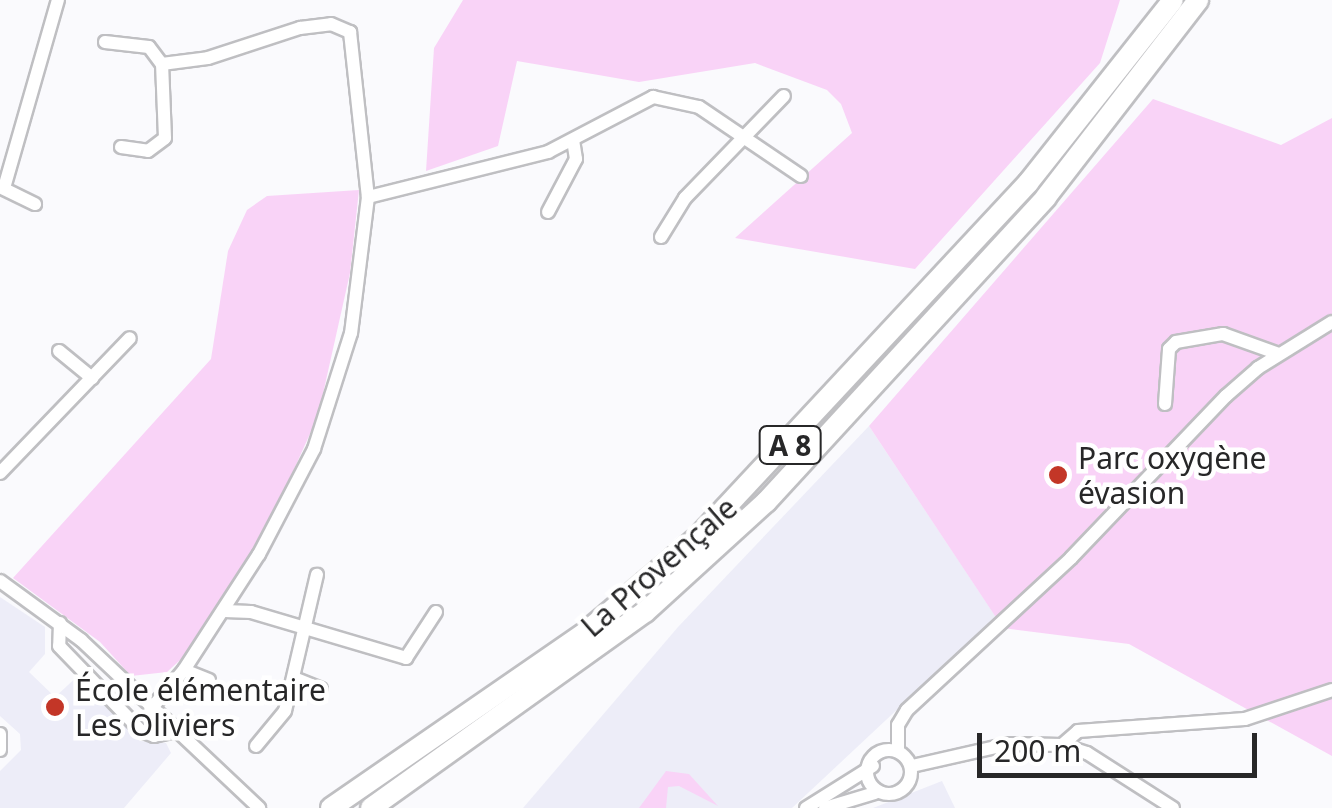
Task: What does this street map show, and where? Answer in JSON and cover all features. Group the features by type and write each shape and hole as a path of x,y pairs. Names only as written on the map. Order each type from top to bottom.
{"highway":[{"name":"La Provençale","path":"331,808 586,632 712,524 1041,168 1172,0"},
{"name":"La Provençale","path":"371,808 645,612 766,502 1046,197 1198,0"}],"street":[{"path":"35,204 2,187 58,0"},
{"path":"150,710 184,670 224,611 314,448 351,334 368,197 350,32 331,24 300,28 208,58 162,64"},
{"path":"105,42 149,47 162,64 165,138 148,152 121,148"},
{"path":"661,237 685,198 784,96"},
{"path":"368,197 573,140 653,97 685,101 800,176"},
{"path":"548,212 576,159 573,140"},
{"path":"912,766 898,748 898,724 907,710 1071,558 1226,396 1278,354 1332,322"},
{"path":"1165,404 1169,349 1176,342 1223,334 1278,354"},
{"path":"0,473 130,338"},
{"path":"59,350 92,378"},
{"path":"256,746 285,711 316,575"},
{"path":"0,581 60,624 259,808"},
{"path":"224,611 305,626 370,652 406,658 436,612"},
{"path":"60,624 58,646 141,731 154,736 175,731"},
{"path":"184,670 209,680"},
{"path":"294,678 321,689"},
{"path":"1062,745 1078,731 1245,719 1332,690"},
{"path":"0,734 0,750"},
{"path":"825,808 875,793 896,794 912,766 1009,744 1062,745 1087,753 1173,808"},
{"path":"875,793 867,781 872,766 880,752 898,748"},
{"path":"806,808 872,766"}],"shaded area":[{"path":"463,0 1120,0 1100,63 915,269 735,238 852,133 841,104 827,90 755,63 639,82 517,61 498,146 426,171 434,48"},
{"path":"1153,99 1281,145 1332,118 1332,756 1129,644 1003,628 869,426"},
{"path":"359,190 350,273 318,416 258,549 190,651 167,672 131,676 100,642 13,578 211,359 228,251 247,210 267,196"},
{"path":"869,426 996,617 792,808 523,808 678,627"},
{"name":"École élémentaire Les Oliviers","path":"0,597 45,627 45,654 29,672 55,697 80,674 140,741 166,743 171,753 124,808 0,808 0,771 21,750 20,734 0,716"},
{"path":"666,771 689,774 718,806 679,786 668,787 666,808 639,808"},
{"path":"942,781 955,808 873,808"}],"place":[{"name":"Parc oxygène évasion","path":"1058,475"},
{"name":"École élémentaire Les Oliviers","path":"55,707"}]}
